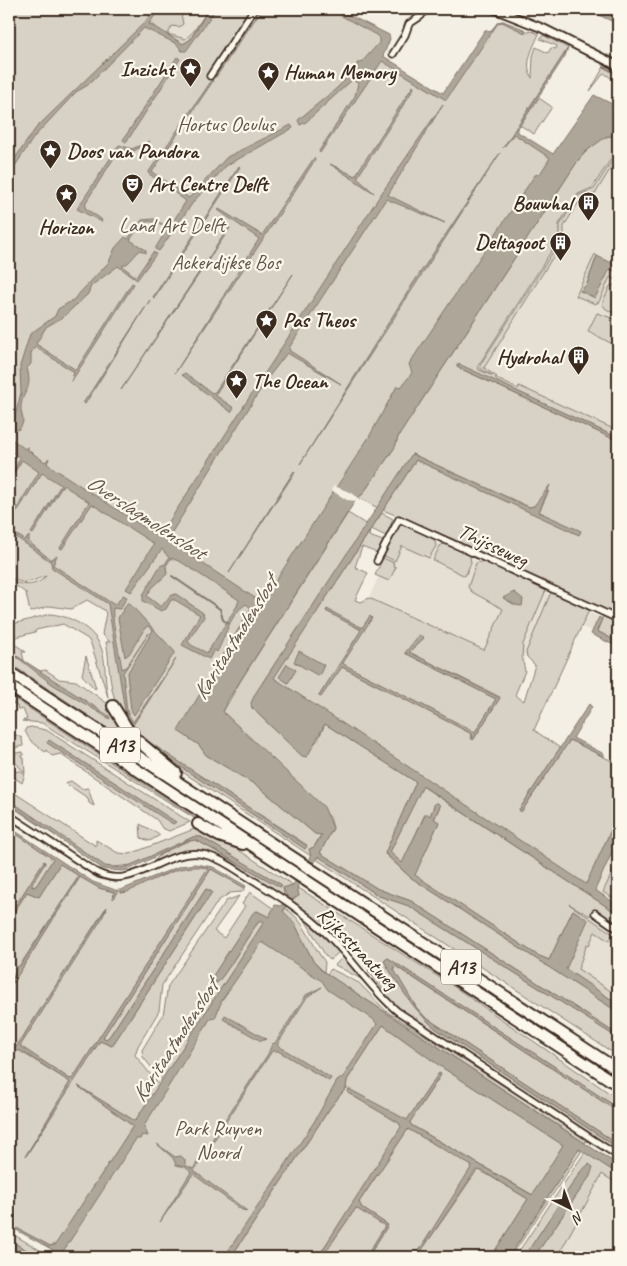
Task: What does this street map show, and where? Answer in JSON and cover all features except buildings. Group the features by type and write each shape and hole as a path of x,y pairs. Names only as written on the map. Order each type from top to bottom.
{"highway":[{"name":"A13","path":"9,672 616,1069"},
{"name":"A13","path":"9,686 618,1085"},
{"name":"A13","path":"113,706 123,725 139,744 169,769 199,789 231,817"},
{"name":"A13","path":"198,824 219,836 257,848"}],"street":[{"path":"210,76 254,9"},
{"path":"393,54 405,35 409,24 421,16 426,9"},
{"path":"494,9 542,28 618,66"},
{"name":"Thijsseweg","path":"377,561 399,519 618,620"},
{"name":"Rijksstraatweg","path":"9,815 105,876 131,876 178,855 203,855 219,860 287,901 328,934 373,988 397,1011 618,1156"},
{"path":"595,913 618,928"}],"shaded area":[{"path":"165,9 207,9 187,41 159,30"},
{"path":"596,116 618,127 618,447 435,365"},
{"path":"401,526 605,620 618,590 618,644 547,610 519,668 368,600"},
{"path":"618,789 618,1023 534,969"},
{"path":"593,1161 618,1175 618,1257 530,1257"}],"green space":[{"name":"Ackerdijkse Bos","path":"9,9 157,9 147,25 185,47 212,9 345,9 343,14 384,38 379,54 446,97 489,32 502,21 539,34 529,61 532,78 533,56 536,47 548,53 551,48 556,49 557,46 540,39 543,35 568,48 514,131 552,157 181,732 199,745 206,755 259,787 315,834 321,834 314,847 310,849 311,856 155,754 137,739 119,710 112,688 106,642 110,642 102,634 106,613 104,610 87,600 71,609 50,606 30,612 26,593 9,581 9,579 13,582 28,585 42,580 46,576 24,582 9,577","holes":["118,657 128,717 141,738 307,845 305,848 141,739 126,717"]},
{"path":"159,9 180,9 183,24 179,27 172,26 168,34 185,39 193,32 208,10 190,40 183,44 149,23"},
{"path":"605,65 618,73 618,83 604,73 590,91"},
{"path":"539,98 552,107 534,134 520,125"},
{"path":"615,135 618,137 618,148 592,188 578,194 559,224 559,239 478,366 479,370 493,376 481,369 480,365 560,241 560,225 579,195 594,189 618,151 618,165 614,163 595,194 583,198 577,205 564,226 564,239 484,368 497,377 495,378 518,389 519,386 618,431 618,438 457,364 457,367 618,441 618,581 616,593 618,617 453,539 383,510 416,460 539,512 549,491 534,506 529,507 412,454 378,508 357,497 362,495 395,447 398,437 577,162 599,141"},
{"path":"595,254 597,256 587,284 581,291 610,269 618,272 618,281 610,277 599,302 595,304 576,296"},
{"path":"610,286 618,286 618,315 606,309 602,304"},
{"path":"597,313 618,320 618,347 588,331"},
{"path":"348,513 367,525 263,682 252,708 302,756 318,740 325,724 416,782 385,854 410,877 618,1012 618,1035 411,901 378,889 320,853 333,828 330,817 223,712 241,680"},
{"path":"382,513 393,519 386,536 371,529"},
{"path":"400,523 434,538 436,546 429,558 402,546 395,561 384,556"},
{"path":"370,531 369,536 383,541 377,553 362,547 355,567 368,573 355,600 361,602 369,598 484,650 503,609 472,592 468,587 476,563 485,561 546,590 523,644 522,656 525,671 515,695 524,701 535,665 527,657 526,652 551,592 589,610 534,730 560,748 519,810 522,811 570,740 618,764 618,815 586,885 273,678","holes":["326,611 363,628 370,616 362,630","362,631 343,663 475,732 496,699 405,653 424,638 409,652 500,697 474,739 471,739 472,734 342,667 319,696"]},
{"path":"445,543 470,556 471,563 465,576 433,560 440,546"},
{"path":"383,558 394,563 393,566 396,567 389,581 375,575"},
{"path":"50,614 63,616 75,621 92,633 98,641 104,658 108,697 88,639 63,624 16,637 9,632 9,625"},
{"path":"603,616 618,623 618,642 597,631"},
{"path":"16,645 26,652 22,652 24,661 40,671 46,670 59,679 76,681 108,704 139,749 9,663 9,647"},
{"path":"86,656 96,688 95,689 82,675"},
{"path":"9,695 215,831 42,723 22,721 27,719 23,709 18,710 17,706 9,701"},
{"path":"26,728 46,730 190,822 169,831 162,828 157,820 60,754 52,756 46,750 45,752 30,740 25,731"},
{"path":"16,735 22,738 23,746 9,749 9,736"},
{"path":"23,752 24,755 21,756 24,758 25,773 14,761 10,767 17,772 19,770 25,774 22,783 9,774 9,754"},
{"path":"71,781 82,789 88,788 94,806 89,803 88,798 65,783"},
{"path":"422,786 618,914 618,924 595,909 590,916 569,904 613,934 609,941 595,932 589,945 587,944 578,969 618,996 618,1004 565,969 587,920 573,910 549,960 537,955 414,875 439,822 434,820 440,806 435,803 430,816 425,814 402,864 390,852"},
{"path":"10,790 96,846 96,840 118,853 130,854 197,828 237,849 293,885 283,888 284,895 233,862 205,852 172,855 152,864 160,855 171,848 196,840 281,887 281,885 201,837 193,837 132,865 104,868 9,805 9,803 43,826 45,825 9,800"},
{"path":"9,818 97,876 117,880 117,883 97,878 9,820"},
{"path":"140,824 160,835 150,841 141,838"},
{"path":"9,829 54,859 36,886 32,887 45,863 44,861 9,916"},
{"path":"318,856 379,896 409,906 618,1038 618,1056 316,859"},
{"path":"618,860 618,901 603,892"},
{"path":"60,864 79,876 18,968 9,958 9,920 27,892 39,897"},
{"path":"194,866 209,868 73,1078 70,1079 20,1046 107,909 105,909 9,1058 9,989 80,877 99,888 114,892 114,898 117,890 121,890 121,893 181,868"},
{"path":"211,869 245,888 242,892 230,893 218,901 162,985 159,1011 138,1046 135,1055 159,1085 135,1121 78,1086 133,1126 58,1243 50,1246 9,1224 9,1062 18,1050 70,1082 26,1155 100,1041 112,1046 212,892 206,889 109,1037 106,1039 103,1037"},
{"path":"297,887 456,988 618,1099 618,1108 388,958 384,961 413,1005 435,1028 618,1148 618,1152 399,1010 369,972 364,953 353,942 344,948 291,901 296,898"},
{"path":"250,892 274,909 269,917 257,911 254,913 211,979 217,983 261,919 264,922 162,1080 143,1057 142,1050 163,1015 168,986 226,901 239,896 214,931 224,938 245,906 242,904"},
{"path":"285,908 298,919 325,962 324,972 313,961 294,922 283,913"},
{"path":"304,918 339,952 330,960 325,955"},
{"name":"Park Ruyven Noord","path":"263,935 381,1021 229,1257 56,1257"},
{"path":"343,957 361,979 335,965"},
{"path":"395,966 617,1111 618,1109 618,1144 425,1017 416,1007 393,969"},
{"path":"331,969 359,983 386,1011 587,1138 585,1143 327,974"},
{"path":"383,1025 443,1068 563,1145 533,1195 411,1125 410,1122 441,1075 439,1073 407,1120 346,1088 347,1080"},
{"path":"345,1089 348,1093 399,1123 402,1127 318,1257 252,1257 246,1255 244,1257 231,1257 330,1108"},
{"path":"408,1129 471,1165 472,1169 415,1257 368,1257 388,1225 362,1208 359,1202"},
{"path":"579,1149 581,1152 511,1257 509,1257"},
{"path":"585,1152 618,1174 618,1184 602,1174 558,1256 534,1257 590,1176 581,1171 524,1257 515,1257"},
{"path":"478,1169 528,1199 491,1257 417,1257"},
{"path":"356,1208 385,1226 366,1257 322,1257"},
{"path":"9,1232 50,1256 39,1257 9,1240"}],"water":[{"path":"155,9 159,9 149,24 183,44 190,40 209,9 216,9 186,51 182,51 177,44 144,28 88,85 76,92 34,137 9,175 9,167 36,128 145,22"},
{"path":"258,9 262,9 216,77 214,76"},
{"path":"344,9 347,9 345,13 389,35 390,39 383,56 443,93 485,30 490,32 498,22 503,21 526,30 525,33 502,22 498,23 446,100 382,61 320,153 319,151 355,96 358,83 352,80 306,122 300,125 298,120 337,88 357,67 357,63 361,63 379,43 379,38 376,35 340,15"},
{"path":"586,9 618,9 618,24"},
{"name":"Karitaatmolensloot","path":"568,48 565,56 516,131 553,154 594,95 618,107 618,137 607,136 585,152 577,162 398,437 395,447 362,495 357,498 228,700 223,712 324,807 333,828 320,853 378,889 411,901 618,1035 618,1038 409,906 379,896 318,856 297,887 299,896 291,900 283,911 294,922 313,961 321,970 618,1165 618,1174 579,1149 509,1257 491,1257 528,1199 482,1171 476,1170 417,1257 415,1257 472,1166 408,1129 359,1202 362,1208 388,1225 368,1257 366,1257 385,1226 356,1208 322,1257 318,1257 401,1127 399,1123 348,1093 349,1089 407,1120 439,1073 441,1074 410,1122 411,1125 532,1195 563,1145 443,1068 383,1025 347,1080 346,1088 330,1108 231,1257 224,1257 314,1122 337,1081 343,1077 377,1024 373,1019 328,990 322,981 262,942 222,1000 215,1018 210,1019 144,1126 148,1136 142,1135 140,1139 136,1139 64,1250 57,1257 49,1257 53,1250 9,1226 9,1224 50,1246 55,1245 133,1126 78,1086 135,1121 264,922 260,920 217,983 211,979 253,913 257,911 269,917 275,905 281,906 287,897 283,888 293,885 311,857 309,849 314,847 322,835 315,834 259,787 206,755 199,745 178,731 251,608 246,604 240,609 228,626 217,652 214,650 209,659 182,645 200,615 175,600 171,600 166,609 161,611 143,601 143,595 160,566 165,564 169,558 162,549 131,592 126,589 154,544 92,504 62,549 60,548 89,502 63,485 33,534 31,533 61,485 42,473 11,521 9,521 39,472 22,460 9,481 20,458 14,453 9,454 9,437 25,449 28,446 28,450 45,462 49,458 47,464 159,537 379,197 443,104 388,195 445,223 386,199 289,348 290,351 341,384 287,353 267,379 167,540 258,600 268,585 273,585 369,437 397,386 401,387 412,373 409,364 535,175 540,174 550,158 514,134 503,148","holes":["171,558 181,562 239,600 207,653 191,645 188,641 204,617 203,613 176,594 170,596 161,607 147,596 151,589 167,574 166,566"]},
{"path":"177,57 180,59 126,142 123,140"},
{"path":"212,80 152,172 189,198 227,157 291,125 293,128 226,166 194,201 159,251 155,249 167,229 154,222 146,222 142,225 130,240 146,250 146,253 140,250 128,263 122,266 136,277 153,252 156,254 137,280 118,266 91,286 88,294 63,317 46,327 36,344 76,370 132,283 134,284 71,382 74,372 35,347 31,353 31,364 27,368 29,381 21,406 23,423 19,429 15,430 12,427 21,393 20,366 30,334 55,316 58,309 73,300 109,262 115,248 125,237 128,239 142,220 154,219 169,228 186,201 148,173"},
{"path":"413,86 414,88 357,178 374,193 330,164 355,176"},
{"path":"150,141 134,151 119,150 86,202 85,208 101,219 102,222 77,209 119,145 132,149"},
{"path":"500,153 300,464 412,285"},
{"path":"314,158 315,160 175,373 259,239 218,210 262,235"},
{"path":"240,167 154,298 153,297"},
{"path":"229,227 230,228 121,390"},
{"path":"597,256 618,266 618,272 610,269 595,298 580,291 587,284"},
{"path":"293,274 215,395 234,408 231,412 182,375 185,373 212,393 215,392"},
{"path":"150,300 85,404 83,403 88,396"},
{"path":"459,364 618,438 618,441 457,367"},
{"path":"412,454 529,507 534,506 550,485 539,512 581,531 579,535 416,460 274,678 586,884 618,815 618,839 595,890 618,905 618,914 423,786 390,852 402,863 426,813 430,816 435,803 438,803 440,806 434,819 439,822 415,875 537,955 549,960 573,910 588,920 566,969 618,1004 618,1012 410,877 385,853 416,782 325,724 307,757 302,756 252,708 251,703 255,694"},
{"path":"294,471 295,472 229,573"},
{"path":"9,530 25,540 29,536 29,542 51,560 57,555 53,565 113,604 116,604 123,595 127,597 120,609 113,608 114,628 122,669 127,666 149,633 123,673 127,712 133,722 176,659 133,725 140,736 307,846 305,849 158,752 135,733 126,717 108,604 52,568 51,562 9,532"},
{"path":"514,592 523,599 522,606 515,605 503,598"},
{"path":"128,602 175,652 134,715 131,710 127,674 153,630 148,626 145,628 129,654 125,657 118,618"},
{"path":"327,609 362,628 370,616 372,618 343,663 345,665 475,732 496,699 405,653 419,635 424,638 409,652 500,698 473,740 472,734 342,667 321,697 319,696 361,630 326,611"},
{"path":"599,617 602,619 597,631 618,642 618,647 591,634"},
{"path":"9,651 109,716 110,719 52,684"},
{"path":"299,651 324,665 319,676 294,662"},
{"path":"287,664 296,670 288,683 279,677"},
{"path":"589,704 592,707 573,738 604,754 604,757 570,740 521,812 519,810"},
{"path":"49,740 176,822 173,824 47,743"},
{"path":"9,800 105,866 121,868 131,865 193,837 201,837 282,885 280,887 196,840 187,841 128,870 103,869 9,803"},
{"path":"9,827 93,882 118,891 113,899 114,892 99,888 80,877 9,989 17,967 21,965 79,876 60,864 39,897 27,892 9,920 9,916 44,861 45,863 32,887 36,886 53,859 9,829"},
{"path":"195,864 213,867 246,886 245,888 211,869 103,1037 106,1039 109,1037 206,889 212,892 112,1046 100,1041 26,1156 70,1082 20,1050 15,1052 9,1062 9,1058 107,907 101,920 20,1046 70,1079 73,1078 208,868 197,867 176,870 127,892 121,893 121,890 180,866"},
{"path":"388,958 618,1108 617,1111 396,966 393,968 416,1007 425,1017 618,1144 618,1148 435,1028 413,1005 401,988 384,961"},
{"path":"322,987 307,997 277,1045 331,1078 329,1081 278,1051 272,1051 194,1171 247,1211 242,1210 193,1174 160,1222 191,1172 185,1167 176,1165 173,1158 157,1144 175,1157 181,1156 185,1160 185,1165 193,1169 268,1054 272,1044 275,1043 306,995"},
{"path":"225,1015 266,1039 261,1041 223,1019"},
{"path":"589,1164 593,1167 590,1176 534,1257 524,1257 581,1171"},
{"path":"9,1240 39,1257 23,1257 9,1249"}],"pier":[{"path":"334,486 352,493 358,498 357,501 347,500 331,490"}],"waterway":[{"path":"604,67 618,75"},
{"name":"Karitaatmolensloot","path":"172,576 220,609 223,620 228,623"}],"place":[{"name":"Inzicht","path":"190,88"},
{"name":"Human Memory","path":"268,91"},
{"name":"Doos van Pandora","path":"51,170"},
{"name":"Art Centre Delft","path":"133,203"},
{"name":"Horizon","path":"66,214"},
{"name":"Bouwhal","path":"588,222"},
{"name":"Deltagoot","path":"560,261"},
{"name":"Pas Theos","path":"267,339"},
{"name":"Hydrohal","path":"578,376"},
{"name":"The Ocean","path":"236,400"}],"park label":[{"name":"Hortus Oculus","path":"226,124"},
{"name":"Land Art Delft","path":"172,225"}],"water label":[{"name":"Overslagmolensloot","path":"146,517"}]}
